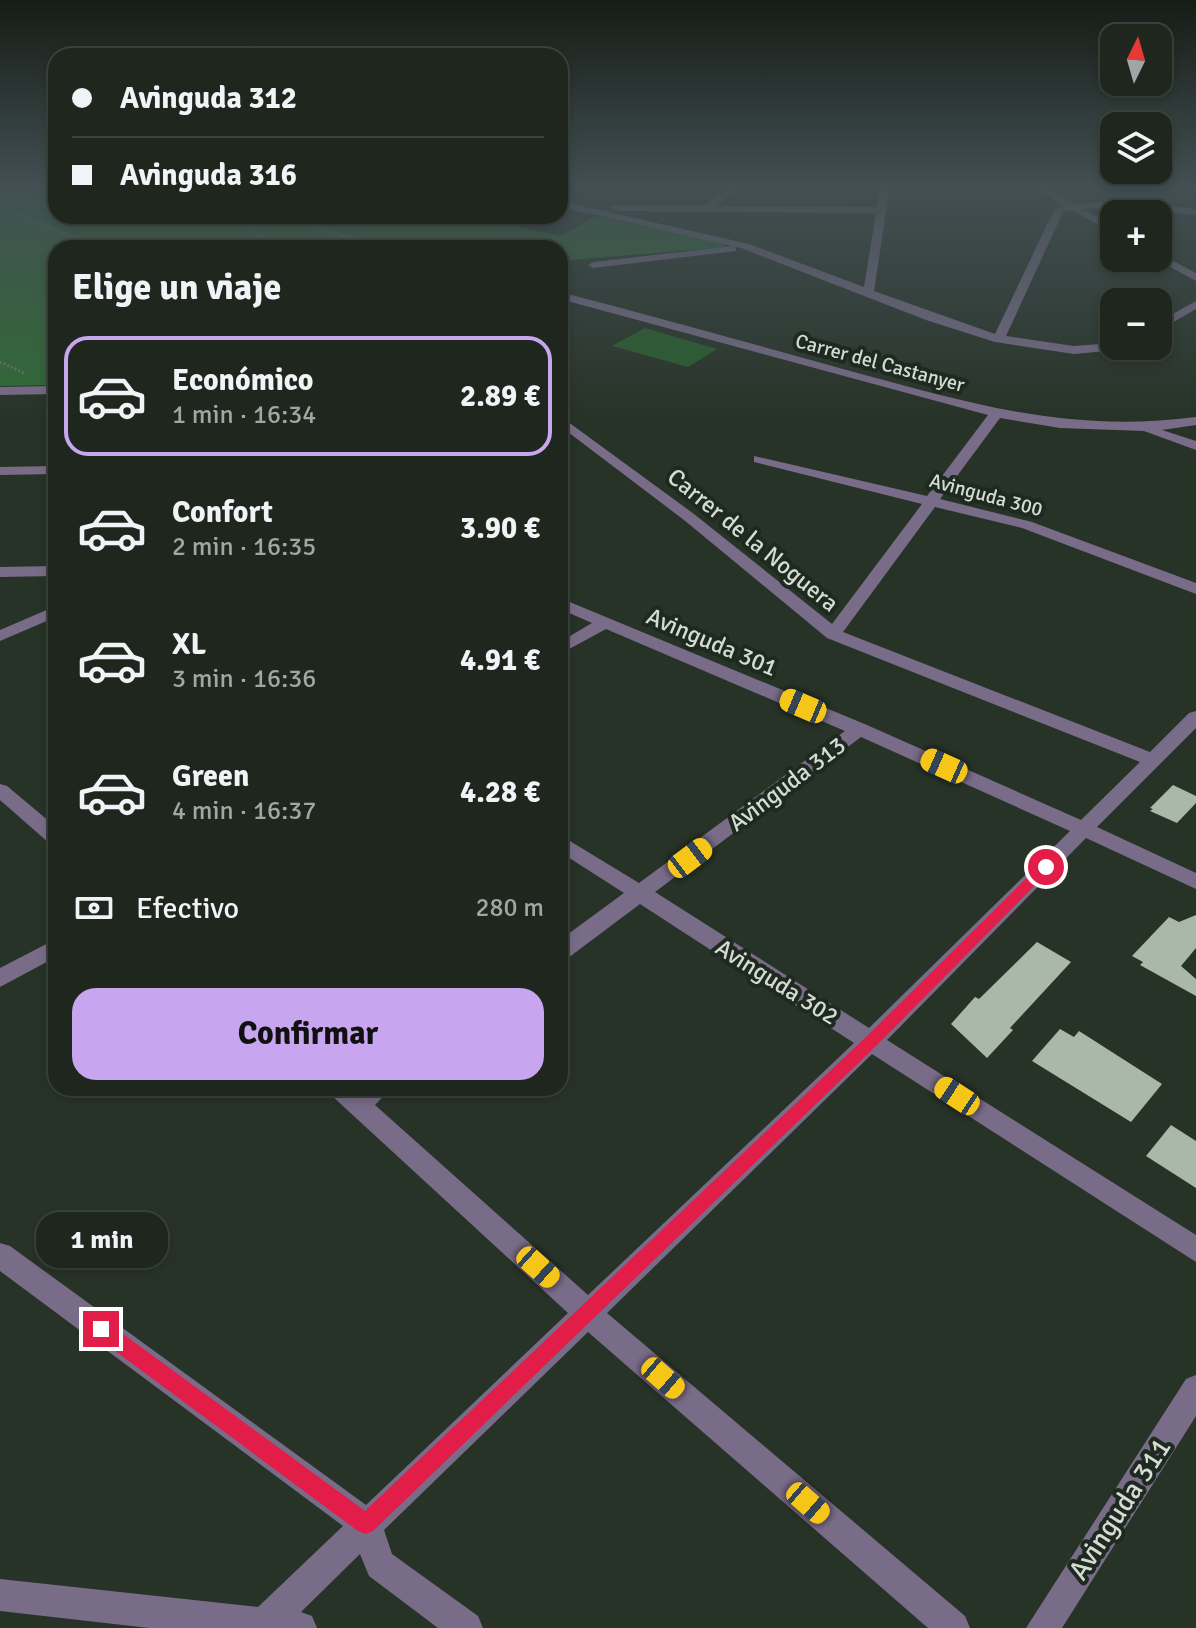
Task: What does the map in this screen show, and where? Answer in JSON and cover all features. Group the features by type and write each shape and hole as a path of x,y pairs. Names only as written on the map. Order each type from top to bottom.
{"street":[{"path":"593,265 619,262"},
{"path":"789,262 999,339 1045,349 1100,348"},
{"path":"869,291 873,262"},
{"path":"999,339 1033,262"},
{"path":"1172,264 1196,278"},
{"name":"Carrer del Castanyer","path":"568,297 995,415 1033,422 1146,429 1196,421"},
{"path":"1172,319 1196,304"},
{"path":"0,391 48,390"},
{"path":"833,634 995,415"},
{"name":"Carrer de la Noguera","path":"568,426 689,517 833,634 1153,760"},
{"path":"1146,429 1196,446"},
{"name":"Avinguda 300","path":"759,459 1027,525 1196,589"},
{"path":"0,471 48,470"},
{"path":"0,572 48,571"},
{"name":"Avinguda 301","path":"568,606 860,729 1085,828 1196,882"},
{"path":"0,636 48,615"},
{"path":"568,644 605,622"},
{"path":"264,1624 871,1041 1196,717"},
{"name":"Avinguda 313","path":"568,946 860,729"},
{"path":"0,790 48,831"},
{"name":"Avinguda 302","path":"568,847 1196,1250"},
{"path":"0,979 48,952"},
{"path":"362,1096 588,1313 953,1628"},
{"path":"0,1255 366,1524 380,1565 466,1628"},
{"name":"Avinguda 311","path":"1043,1628 1196,1389"},
{"path":"0,1595 224,1624 300,1628"}],"green space":[{"path":"0,262 48,262 48,385 0,386"},
{"path":"645,328 717,349 688,367 612,346"}],"building":[{"path":"1173,785 1196,796 1196,803 1177,823 1150,811"},
{"path":"1196,915 1196,948 1181,966 1196,979 1196,996 1140,965 1143,962 1132,956 1169,917 1179,922"},
{"path":"1037,942 1071,962 1010,1028 1013,1030 987,1058 951,1024 975,997 979,999"},
{"path":"1060,1029 1074,1037 1079,1031 1162,1084 1131,1122 1032,1061"},
{"path":"1171,1125 1196,1141 1196,1188 1146,1156"}],"route":[{"path":"101,1329 366,1524 871,1041 1046,867"}]}
